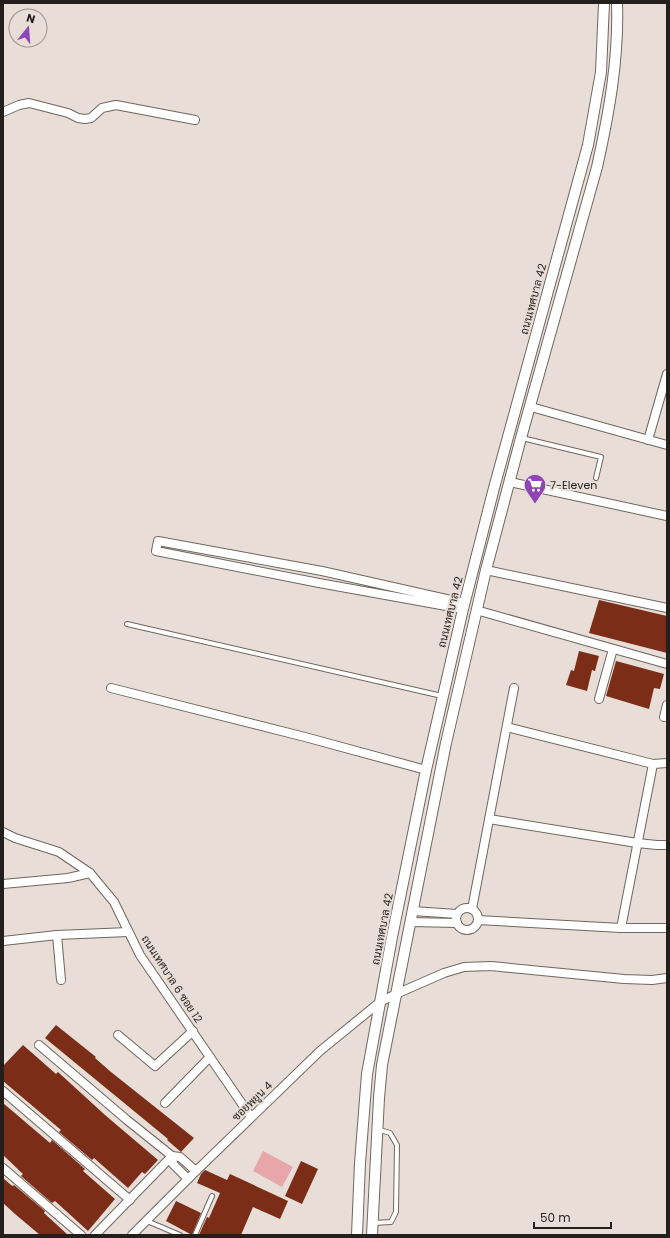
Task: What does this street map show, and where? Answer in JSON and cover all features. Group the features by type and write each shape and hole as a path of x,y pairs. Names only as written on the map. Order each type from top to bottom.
{"street":[{"name":"ถนนเทศบาล 42","path":"357,1235 360,1163 367,1074 392,937 442,696 464,606 494,488 588,145 601,72 604,3"},
{"path":"372,1235 377,1129 382,1065 410,922 446,743 476,610 521,438 531,407 597,167 606,125 615,62 617,3"},
{"path":"3,112 29,102 85,119 91,118 102,108 116,105 195,120"},
{"path":"648,440 667,374"},
{"path":"531,407 667,446"},
{"path":"510,482 667,516"},
{"path":"158,541 322,571 464,606 319,583 156,551 158,541"},
{"path":"247,569 250,558"},
{"path":"486,570 667,608"},
{"path":"319,583 322,571"},
{"path":"476,610 667,664"},
{"path":"599,699 613,649"},
{"path":"111,688 305,737 426,770"},
{"path":"472,910 514,688"},
{"path":"664,717 667,705"},
{"path":"506,727 652,764 667,763"},
{"path":"621,928 652,764"},
{"path":"489,819 657,846 667,845"},
{"name":"ถนนเทศบาล 6 ซอย 12","path":"3,832 15,838 59,852 90,873 114,902 140,955 251,1117"},
{"path":"3,884 68,878 90,873"},
{"path":"464,908 472,910 476,914 478,920 474,927 470,930 464,930 460,928 457,919 460,911 464,908"},
{"path":"413,910 457,919"},
{"path":"410,922 457,919"},
{"path":"478,920 621,928 667,928"},
{"path":"3,941 128,932"},
{"path":"57,936 61,980"},
{"name":"ซอยพยูน 4","path":"132,1235 188,1178 320,1051 380,1002 396,994 444,973 464,967 478,966 624,979 652,980 667,978"},
{"path":"118,1035 155,1066 193,1031"},
{"path":"39,1045 172,1156 180,1157 196,1171"},
{"path":"165,1103 210,1057"},
{"path":"3,1091 130,1200"},
{"path":"172,1156 173,1164 188,1178"},
{"path":"95,1235 172,1156"},
{"path":"3,1168 81,1235"}],"lane":[{"path":"521,438 601,457 596,478"},
{"path":"127,624 442,696"},
{"path":"372,1223 391,1222 396,1212 398,1145 390,1133 377,1129"},
{"path":"195,1235 212,1196"},
{"path":"146,1220 180,1235"}],"shaded area":[{"path":"263,1151 293,1167 282,1187 253,1171"}],"building":[{"path":"599,600 667,616 667,653 589,633"},
{"path":"579,651 599,656 595,671 592,670 587,691 566,685 571,670 574,671"},
{"path":"616,661 664,674 660,689 654,688 649,709 606,696"},
{"path":"56,1025 96,1057 95,1058 111,1072 194,1138 181,1152 167,1140 168,1139 45,1038"},
{"path":"23,1045 56,1074 58,1072 105,1115 158,1160 145,1174 142,1172 128,1188 94,1158 92,1160 59,1132 61,1130 3,1081 3,1066"},
{"path":"3,1103 50,1143 52,1140 85,1169 83,1171 115,1199 88,1231 55,1201 52,1203 21,1176 23,1174 3,1155"},
{"path":"301,1161 318,1169 302,1204 285,1196"},
{"path":"205,1170 227,1180 230,1174 288,1201 280,1219 253,1207 241,1235 199,1235 207,1217 209,1218 220,1193 197,1183 201,1174"},
{"path":"3,1178 11,1185 14,1185 45,1211 44,1213 68,1235 40,1235 15,1214 3,1203"},
{"path":"176,1201 201,1213 192,1235 166,1221"}],"place":[{"name":"7-Eleven","path":"535,504"}]}
